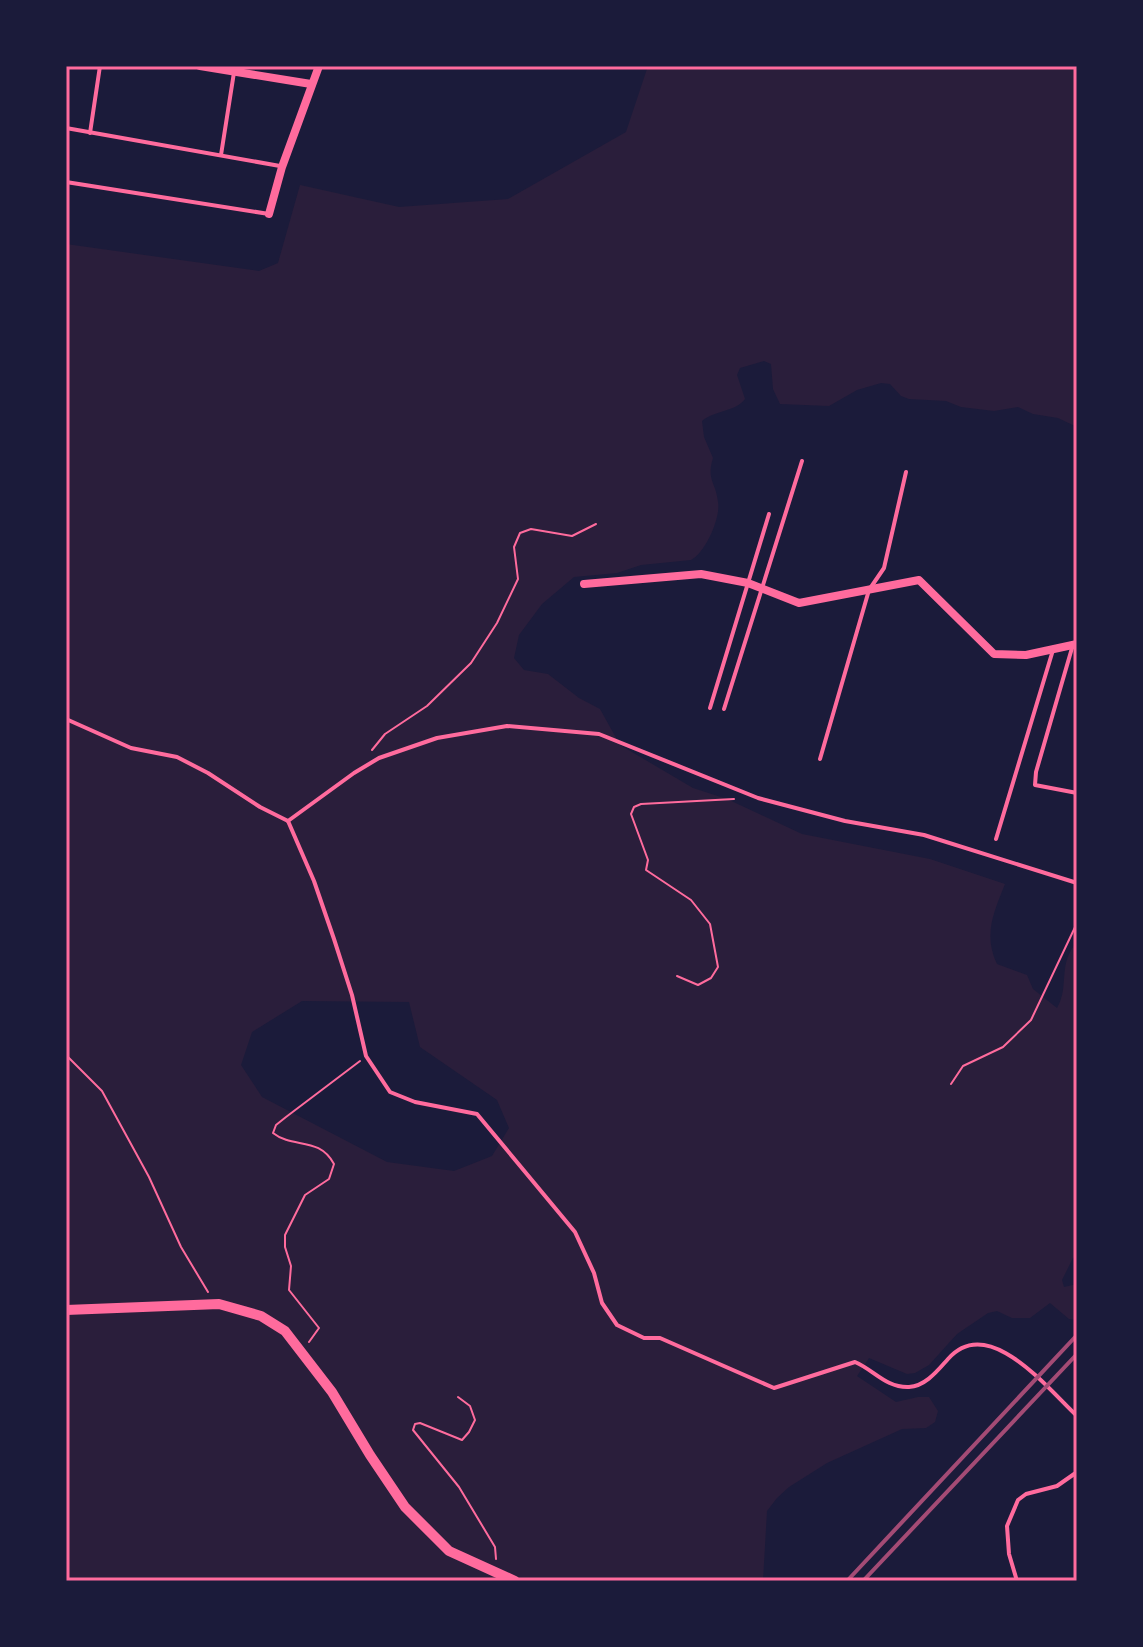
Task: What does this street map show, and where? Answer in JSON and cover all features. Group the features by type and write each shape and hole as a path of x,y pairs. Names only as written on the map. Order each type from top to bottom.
{"street":[{"path":"200,66 234,69 311,84"},
{"path":"269,214 282,167 319,66"},
{"path":"584,584 701,574 748,583 799,603 919,580 994,654 1026,655 1075,645"},
{"path":"66,1310 219,1304 261,1316 285,1331 332,1392 405,1507 449,1551 515,1581"}],"lane":[{"path":"90,133 100,66"},
{"path":"221,155 234,69"},
{"path":"66,128 282,167"},
{"path":"66,182 269,214"},
{"path":"724,709 802,461"},
{"path":"820,759 869,590 884,568 906,472"},
{"path":"710,708 769,514"},
{"path":"1075,645 1036,772 1035,785 1077,793"},
{"path":"996,839 1053,649"},
{"path":"66,719 131,748 177,757 288,821 314,881 334,939 352,995 366,1056 390,1092 415,1102 477,1114 575,1232 594,1273 602,1303 617,1325 644,1338 660,1338 774,1388 855,1362 885,1382 910,1387 921,1385 954,1352 969,1343 983,1343 1015,1358 1077,1416"},
{"path":"288,821 379,758 437,738 507,726 599,734 758,798 845,821 924,835 1077,883"},
{"path":"1017,1581 1009,1554 1007,1526 1018,1500 1026,1494 1057,1486 1077,1472"}],"path":[{"path":"369,753 385,734 427,706 471,663 497,623 518,579 514,547 520,533 531,529 572,536 596,524"},
{"path":"677,976 698,985 711,978 718,967 710,924 691,900 646,870 648,860 631,814 634,807 641,804 758,798"},
{"path":"951,1084 963,1066 1003,1047 1031,1020 1077,923"},
{"path":"66,1055 102,1091 149,1177 181,1247 208,1292 219,1304"},
{"path":"301,1353 319,1328 289,1290 291,1266 285,1235 305,1195 329,1179 334,1164 328,1153 309,1143 286,1140 273,1133 276,1125 366,1056"},
{"path":"458,1397 470,1406 475,1420 462,1440 420,1423 415,1424 413,1430 459,1487 495,1547 497,1573"}],"shaded area":[{"path":"648,66 1077,66 1077,427 1058,418 1033,414 1018,407 994,411 961,407 946,401 909,399 901,396 890,384 881,383 857,390 829,406 780,404 773,389 771,364 764,361 740,368 737,375 745,399 702,421 704,437 713,458 711,476 718,509 714,526 702,550 691,560 574,577 542,604 519,635 514,658 524,670 548,674 579,698 600,709 620,745 693,788 727,799 802,834 930,859 1005,884 990,933 997,964 1027,975 1033,989 1057,1008 1063,992 1067,958 1077,942 1077,1256 1062,1280 1064,1287 1077,1284 1077,1320 1069,1319 1050,1303 1030,1318 1012,1318 997,1311 988,1313 957,1334 929,1365 915,1373 907,1374 869,1358 857,1376 896,1402 929,1397 938,1411 935,1422 926,1428 902,1429 827,1463 777,1498 767,1511 763,1581 66,1581 66,244 259,271 278,263 300,185 399,207 508,199 626,132","holes":["302,1001 409,1002 420,1047 497,1100 509,1128 492,1156 454,1171 387,1162 262,1097 241,1065 252,1032"]}],"railway":[{"path":"847,1581 1077,1335"},
{"path":"863,1581 1077,1354"}]}
